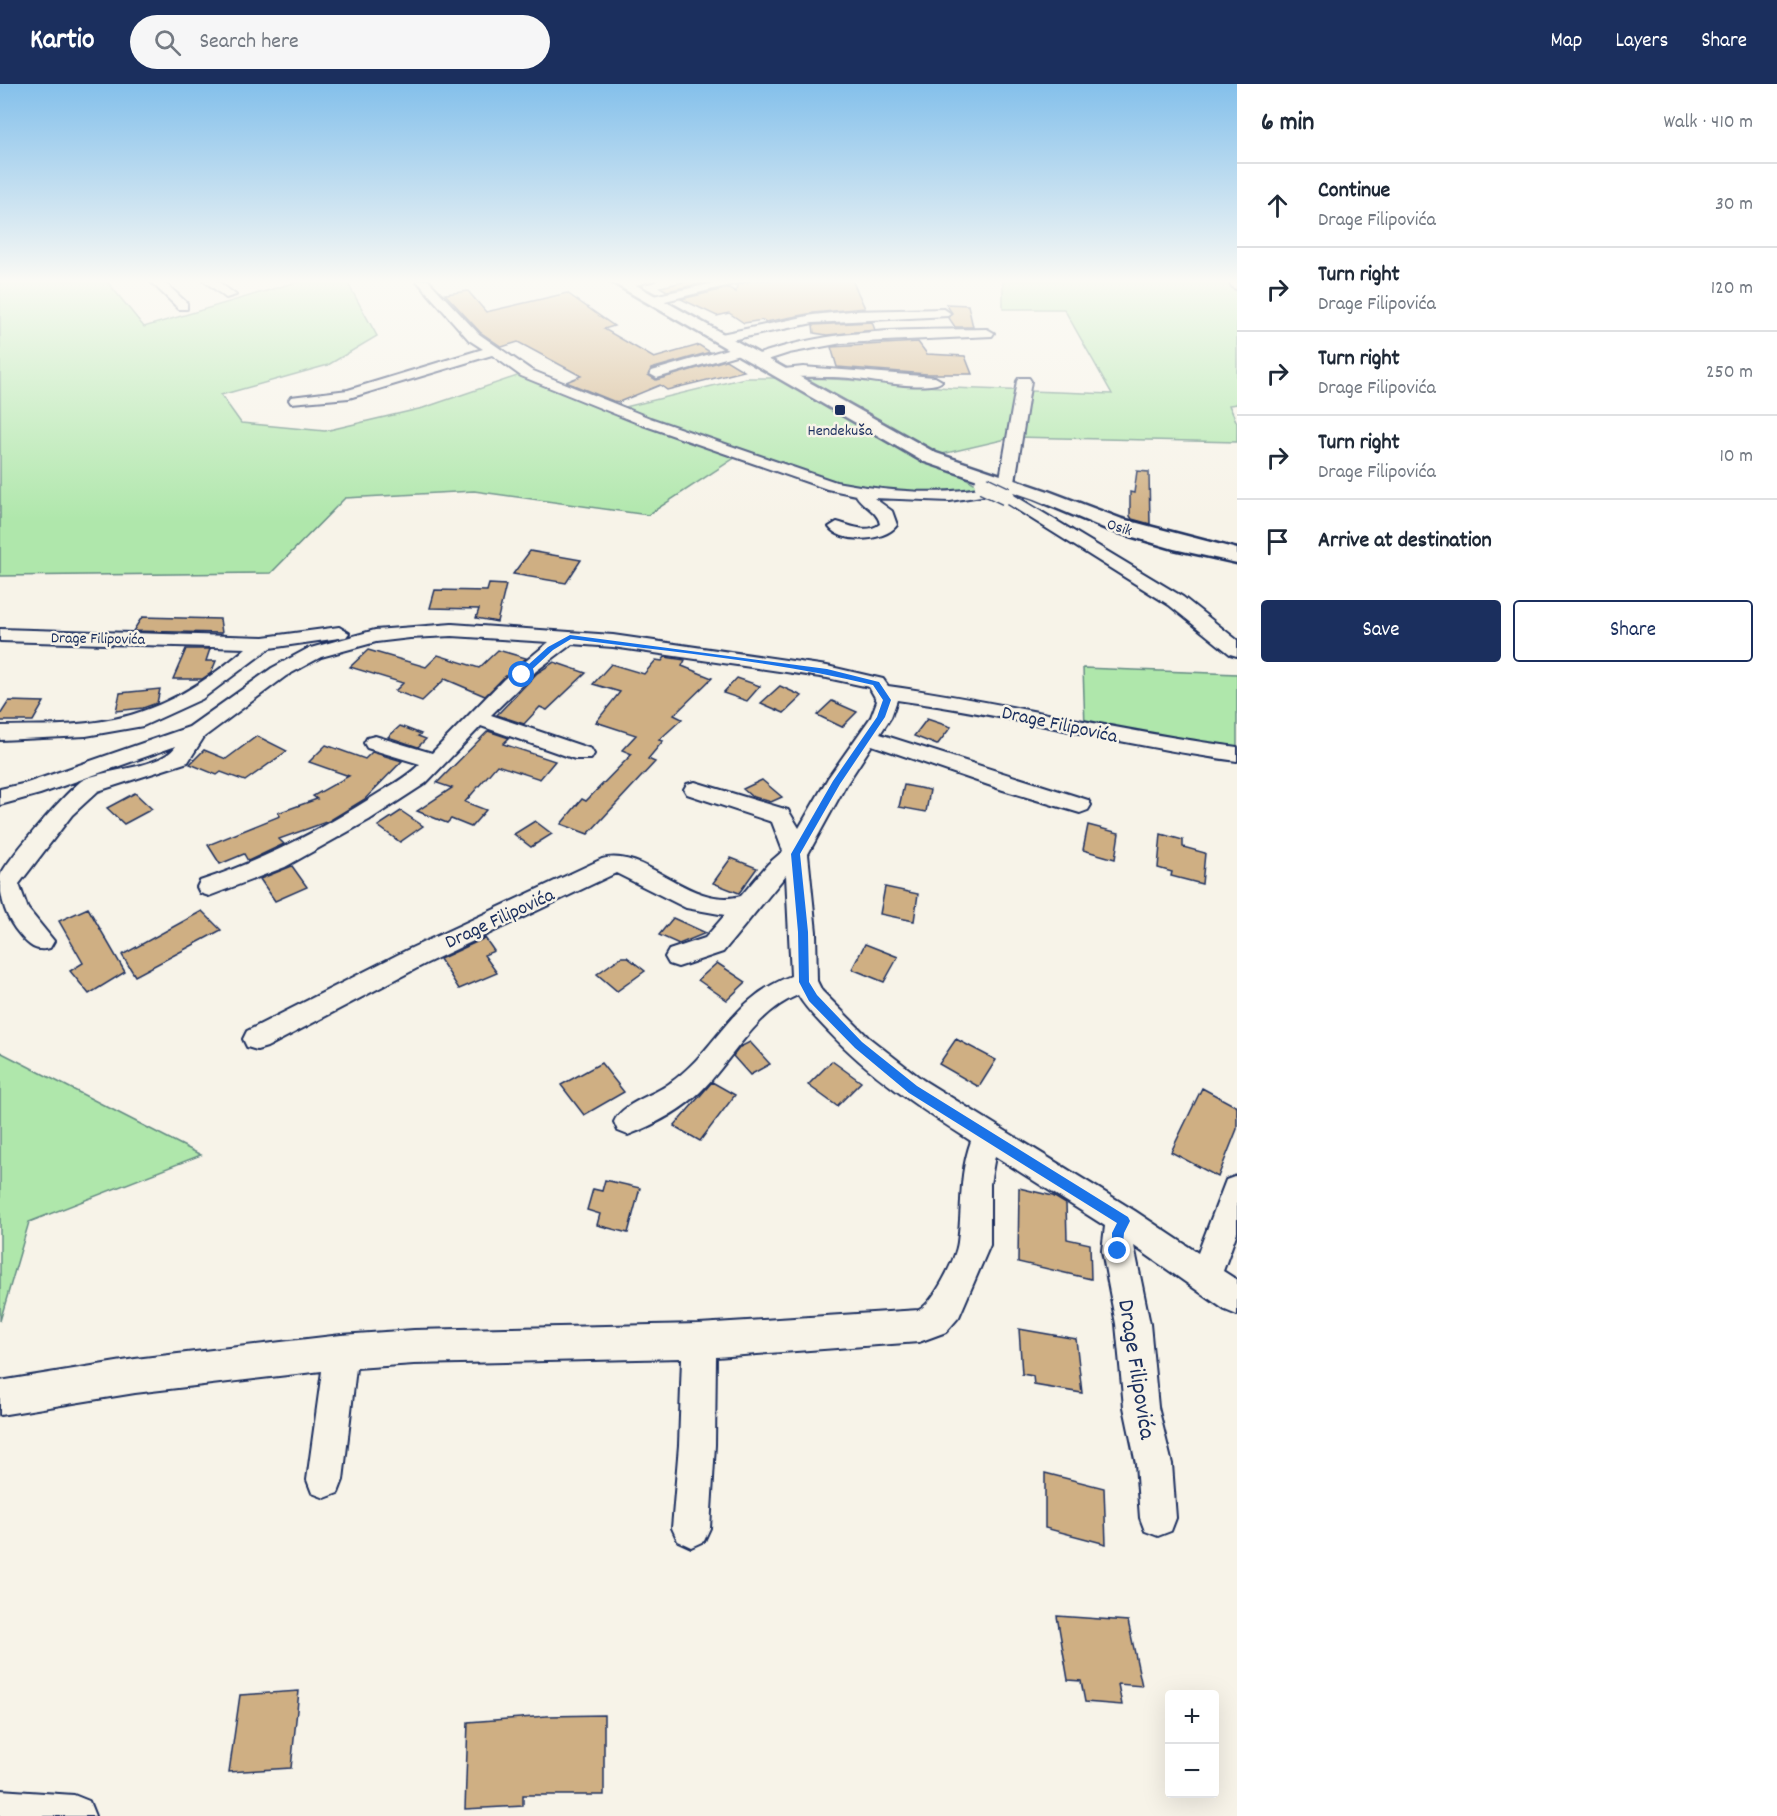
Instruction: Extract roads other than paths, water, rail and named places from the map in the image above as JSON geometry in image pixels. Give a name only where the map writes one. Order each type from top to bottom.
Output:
[{"type":"main road","name":"Osik","points":[[761,361],[928,457],[1114,524],[1182,544],[1237,556]]},
{"type":"street","points":[[296,400],[348,394],[459,361]]},
{"type":"street","points":[[507,361],[526,373],[645,421],[833,486],[863,492],[941,496],[1009,488]]},
{"type":"street","points":[[657,374],[701,361]]},
{"type":"street","points":[[784,373],[803,371],[907,381],[935,381]]},
{"type":"street","points":[[1009,488],[1024,381]]},
{"type":"street","points":[[928,457],[983,485],[1009,488],[1176,601],[1237,650]]},
{"type":"street","points":[[837,527],[871,534],[883,532],[889,525],[887,516],[869,502],[863,492]]},
{"type":"street","name":"Drage Filipovića","points":[[0,797],[33,789],[196,732],[279,672],[314,653],[375,636],[452,630],[570,637],[659,647],[827,672],[876,683],[883,692],[942,698],[1084,730],[1237,754]]},
{"type":"street","name":"Drage Filipovića","points":[[0,635],[264,643],[323,634],[351,633],[375,636]]},
{"type":"street","points":[[209,887],[251,874],[343,827],[420,776],[550,648],[570,637]]},
{"type":"street","points":[[0,733],[113,726],[168,710],[208,689],[264,643]]},
{"type":"street","points":[[678,957],[714,945],[776,870],[796,854],[836,783],[881,717],[887,700],[883,692]]},
{"type":"street","points":[[478,718],[583,754]]},
{"type":"street","name":"Drage Filipovića","points":[[41,941],[11,906],[3,888],[64,810],[90,786],[165,764],[180,757],[196,732]]},
{"type":"street","points":[[869,737],[1011,785],[1080,805]]},
{"type":"street","points":[[375,743],[435,761]]},
{"type":"street","points":[[695,789],[780,816],[786,823],[796,854],[803,932],[804,982],[813,998],[858,1045],[913,1089],[1124,1221],[1237,1299]]},
{"type":"street","name":"Drage Filipovića","points":[[257,1039],[416,957],[602,868],[616,864],[635,870],[650,881],[695,902],[734,907],[749,903]]},
{"type":"street","points":[[628,1122],[677,1096],[693,1081],[742,1020],[790,986],[804,982]]},
{"type":"street","points":[[0,1398],[135,1376],[341,1352],[414,1347],[699,1341],[919,1326],[934,1320],[947,1306],[974,1245],[975,1184],[978,1163],[988,1136]]},
{"type":"street","points":[[1205,1277],[1237,1190]]},
{"type":"street","name":"Drage Filipovića","points":[[1124,1221],[1118,1233],[1118,1251],[1132,1324],[1141,1407],[1154,1464],[1158,1518]]},
{"type":"street","points":[[691,1528],[697,1445],[699,1341]]},
{"type":"street","points":[[324,1480],[341,1352]]},
{"type":"street","points":[[0,1811],[74,1816]]},
{"type":"place","name":"Hendekuša","points":[[840,410]]}]
